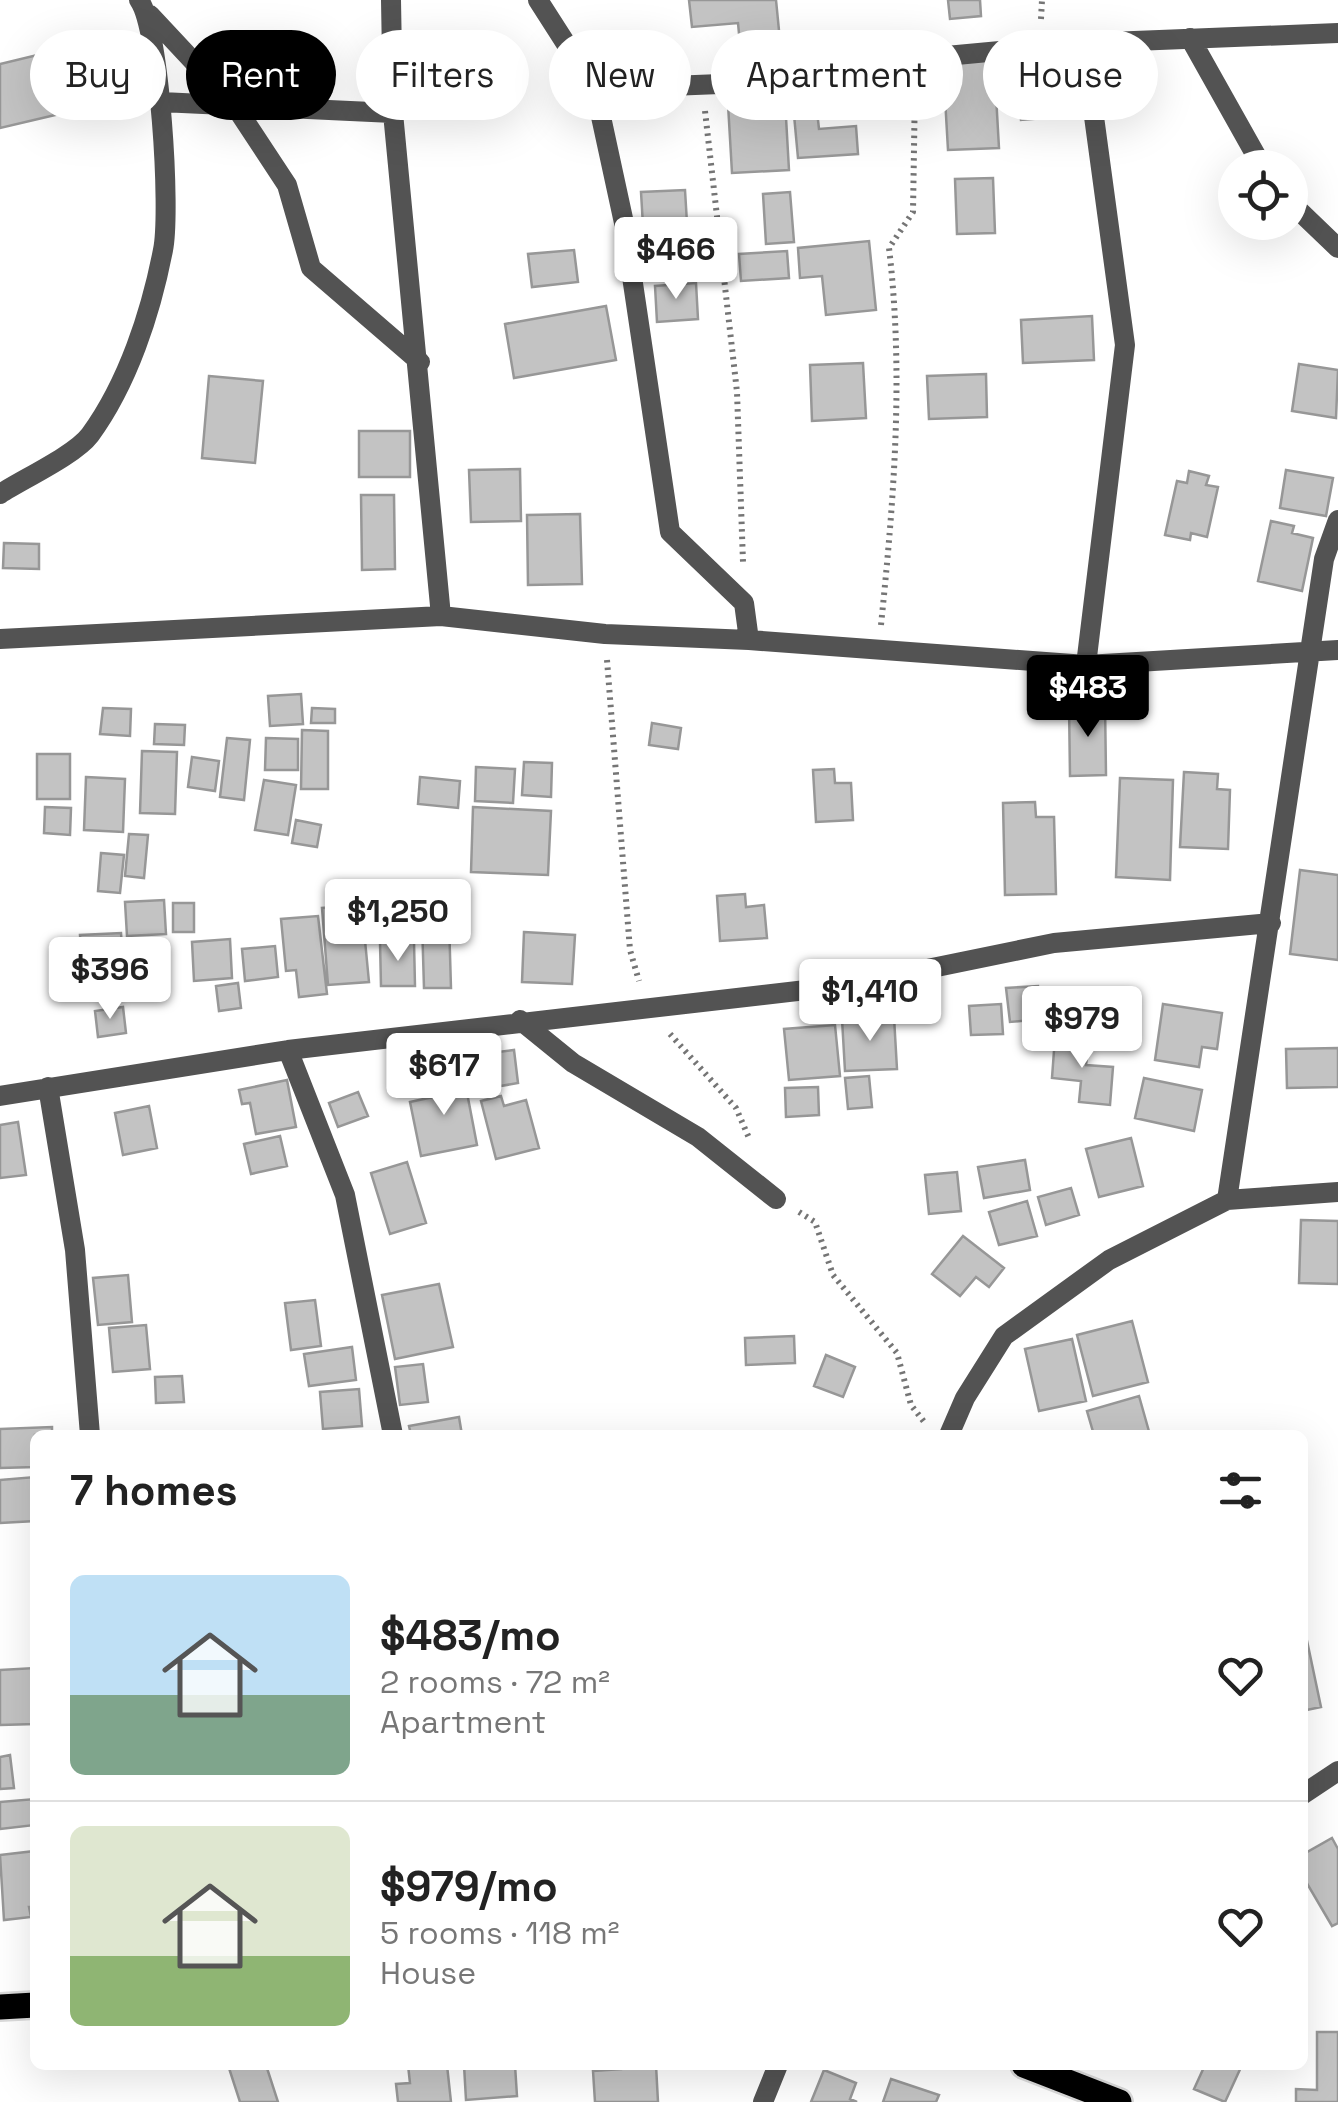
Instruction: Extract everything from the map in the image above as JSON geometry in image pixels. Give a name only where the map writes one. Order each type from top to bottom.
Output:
[{"type":"main road","points":[[0,2007],[30,2005]]},
{"type":"main road","points":[[1037,2070],[1120,2102]]},
{"type":"street","points":[[391,0],[392,30]]},
{"type":"street","points":[[538,0],[557,30]]},
{"type":"street","points":[[144,7],[186,53]]},
{"type":"street","points":[[1158,40],[1338,33]]},
{"type":"street","points":[[1190,38],[1253,150]]},
{"type":"street","points":[[691,83],[711,82]]},
{"type":"street","points":[[0,494],[88,438],[132,358],[164,246],[161,120]]},
{"type":"street","points":[[244,120],[287,185],[311,268],[420,362]]},
{"type":"street","points":[[394,120],[442,616]]},
{"type":"street","points":[[602,120],[624,223],[670,532],[744,603],[749,640]]},
{"type":"street","points":[[1086,665],[1125,345],[1094,120]]},
{"type":"street","points":[[1308,219],[1338,248]]},
{"type":"street","points":[[1226,1200],[1324,559],[1338,520]]},
{"type":"street","points":[[0,639],[442,616],[605,634],[749,640],[1086,665],[1338,650]]},
{"type":"street","points":[[0,1096],[288,1050],[520,1020],[850,985],[1054,942],[1271,924]]},
{"type":"street","points":[[520,1020],[572,1063],[698,1137],[776,1199]]},
{"type":"street","points":[[288,1050],[345,1196],[392,1430]]},
{"type":"street","points":[[48,1087],[75,1250],[90,1430]]},
{"type":"street","points":[[951,1430],[965,1398],[1004,1336],[1108,1260],[1226,1200],[1338,1192]]},
{"type":"street","points":[[1308,1791],[1338,1771]]},
{"type":"street","points":[[763,2102],[776,2070]]},
{"type":"path","points":[[702,82],[737,392],[744,603]]},
{"type":"path","points":[[878,651],[895,490],[899,334],[889,248],[913,212],[914,120]]},
{"type":"path","points":[[605,634],[630,950],[648,1009]]},
{"type":"building","points":[[689,0],[776,0],[779,30],[739,30],[738,23],[692,27]]},
{"type":"building","points":[[948,0],[980,0],[981,16],[950,19]]},
{"type":"building","points":[[30,57],[30,120],[34,120],[0,128],[0,64]]},
{"type":"building","points":[[983,61],[983,120],[997,120],[999,148],[948,150],[946,120],[963,120],[963,62]]},
{"type":"building","points":[[729,120],[786,120],[789,170],[732,173]]},
{"type":"building","points":[[794,120],[818,120],[819,129],[856,126],[858,154],[798,158]]},
{"type":"building","points":[[993,178],[995,233],[957,234],[955,179]]},
{"type":"building","points":[[685,190],[687,223],[643,226],[641,192]]},
{"type":"building","points":[[790,192],[794,242],[766,244],[763,194]]},
{"type":"building","points":[[869,241],[876,310],[826,315],[822,276],[800,278],[798,248]]},
{"type":"building","points":[[574,250],[578,282],[532,287],[528,254]]},
{"type":"building","points":[[787,251],[789,278],[741,281],[739,254]]},
{"type":"building","points":[[696,283],[698,319],[657,322],[655,286]]},
{"type":"building","points":[[606,306],[616,360],[514,378],[505,324]]},
{"type":"building","points":[[1092,316],[1094,360],[1023,363],[1021,320]]},
{"type":"building","points":[[863,363],[866,418],[812,421],[810,365]]},
{"type":"building","points":[[1299,364],[1338,370],[1336,418],[1292,411]]},
{"type":"building","points":[[986,374],[987,417],[929,419],[927,376]]},
{"type":"building","points":[[209,376],[263,381],[255,463],[202,458]]},
{"type":"building","points":[[359,431],[410,431],[410,477],[359,477]]},
{"type":"building","points":[[520,469],[521,521],[471,522],[469,470]]},
{"type":"building","points":[[1286,470],[1333,478],[1326,516],[1280,508]]},
{"type":"building","points":[[1189,471],[1209,476],[1206,485],[1218,487],[1207,537],[1191,533],[1190,540],[1165,535],[1177,481],[1187,483]]},
{"type":"building","points":[[361,495],[394,495],[395,569],[362,570]]},
{"type":"building","points":[[580,514],[582,584],[528,585],[527,515]]},
{"type":"building","points":[[1271,521],[1294,526],[1292,533],[1313,538],[1302,591],[1258,581]]},
{"type":"building","points":[[4,543],[39,544],[39,569],[3,568]]},
{"type":"building","points":[[301,694],[303,724],[270,726],[268,696]]},
{"type":"building","points":[[1105,703],[1106,775],[1070,776],[1069,704]]},
{"type":"building","points":[[103,708],[131,709],[130,736],[100,734]]},
{"type":"building","points":[[312,708],[335,709],[335,723],[311,723]]},
{"type":"building","points":[[652,723],[681,728],[678,749],[649,745]]},
{"type":"building","points":[[155,724],[185,725],[184,745],[154,744]]},
{"type":"building","points":[[302,730],[328,731],[328,789],[301,789]]},
{"type":"building","points":[[227,738],[250,740],[244,800],[220,797]]},
{"type":"building","points":[[266,738],[298,739],[298,770],[265,770]]},
{"type":"building","points":[[142,751],[177,752],[175,814],[140,813]]},
{"type":"building","points":[[37,754],[70,754],[70,799],[37,799]]},
{"type":"building","points":[[192,757],[219,761],[215,791],[188,787]]},
{"type":"building","points":[[524,762],[552,763],[551,797],[522,795]]},
{"type":"building","points":[[476,767],[515,769],[513,803],[475,801]]},
{"type":"building","points":[[834,769],[835,783],[851,783],[853,820],[816,822],[813,770]]},
{"type":"building","points":[[1184,772],[1218,774],[1217,789],[1230,790],[1228,849],[1180,847]]},
{"type":"building","points":[[86,777],[125,779],[123,832],[84,830]]},
{"type":"building","points":[[420,777],[460,781],[458,808],[418,804]]},
{"type":"building","points":[[1120,778],[1173,780],[1170,880],[1116,877]]},
{"type":"building","points":[[264,780],[296,785],[288,835],[255,830]]},
{"type":"building","points":[[1035,802],[1036,817],[1054,817],[1056,894],[1005,895],[1003,803]]},
{"type":"building","points":[[45,807],[71,808],[70,835],[44,833]]},
{"type":"building","points":[[473,807],[551,811],[548,875],[471,872]]},
{"type":"building","points":[[296,820],[321,825],[317,847],[292,843]]},
{"type":"building","points":[[129,834],[148,835],[144,878],[125,876]]},
{"type":"building","points":[[101,853],[124,855],[120,893],[98,891]]},
{"type":"building","points":[[1300,870],[1338,875],[1338,960],[1290,954]]},
{"type":"building","points":[[745,894],[746,907],[764,905],[767,938],[720,941],[717,896]]},
{"type":"building","points":[[416,895],[416,933],[375,934],[374,896]]},
{"type":"building","points":[[164,900],[166,934],[127,936],[125,902]]},
{"type":"building","points":[[173,903],[194,903],[194,932],[173,932]]},
{"type":"building","points":[[351,906],[353,930],[364,930],[369,982],[328,985],[322,908]]},
{"type":"building","points":[[318,916],[327,994],[299,997],[296,970],[286,971],[281,919]]},
{"type":"building","points":[[422,921],[449,921],[451,988],[424,988]]},
{"type":"building","points":[[524,932],[575,935],[572,984],[522,982]]},
{"type":"building","points":[[121,933],[124,976],[83,979],[80,935]]},
{"type":"building","points":[[230,939],[232,978],[194,981],[192,942]]},
{"type":"building","points":[[380,942],[414,942],[415,986],[381,986]]},
{"type":"building","points":[[275,946],[278,977],[245,981],[242,949]]},
{"type":"building","points":[[238,983],[241,1008],[219,1011],[216,986]]},
{"type":"building","points":[[1038,986],[1042,1019],[1010,1022],[1006,988]]},
{"type":"building","points":[[1001,1004],[1003,1034],[971,1035],[969,1006]]},
{"type":"building","points":[[1163,1004],[1222,1013],[1217,1049],[1202,1047],[1199,1067],[1155,1060]]},
{"type":"building","points":[[123,1007],[126,1033],[98,1037],[95,1011]]},
{"type":"building","points":[[894,1017],[897,1069],[845,1071],[842,1019]]},
{"type":"building","points":[[835,1025],[840,1076],[789,1080],[784,1029]]},
{"type":"building","points":[[1055,1037],[1089,1040],[1086,1065],[1113,1067],[1110,1105],[1079,1102],[1081,1081],[1052,1078]]},
{"type":"building","points":[[1338,1048],[1338,1087],[1287,1088],[1286,1049]]},
{"type":"building","points":[[514,1050],[518,1083],[495,1087],[490,1053]]},
{"type":"building","points":[[869,1076],[872,1107],[848,1109],[845,1078]]},
{"type":"building","points":[[464,1077],[477,1145],[421,1156],[410,1102],[433,1097],[430,1083]]},
{"type":"building","points":[[1144,1078],[1202,1090],[1194,1131],[1135,1118]]},
{"type":"building","points":[[287,1080],[296,1127],[256,1134],[250,1103],[242,1104],[239,1090]]},
{"type":"building","points":[[818,1087],[819,1115],[786,1117],[785,1088]]},
{"type":"building","points":[[358,1092],[368,1116],[338,1127],[329,1103]]},
{"type":"building","points":[[501,1096],[504,1106],[526,1100],[539,1148],[496,1159],[481,1101]]},
{"type":"building","points":[[149,1106],[157,1148],[123,1155],[115,1113]]},
{"type":"building","points":[[18,1122],[26,1175],[0,1178],[0,1125]]},
{"type":"building","points":[[280,1136],[287,1166],[251,1174],[244,1144]]},
{"type":"building","points":[[1131,1138],[1143,1186],[1099,1197],[1086,1149]]},
{"type":"building","points":[[1025,1160],[1030,1190],[984,1198],[978,1167]]},
{"type":"building","points":[[407,1162],[426,1223],[390,1234],[371,1173]]},
{"type":"building","points":[[957,1172],[961,1211],[929,1214],[925,1175]]},
{"type":"building","points":[[1071,1188],[1079,1215],[1046,1225],[1038,1197]]},
{"type":"building","points":[[1027,1201],[1037,1236],[999,1245],[989,1212]]},
{"type":"building","points":[[1301,1220],[1338,1221],[1338,1284],[1299,1283]]},
{"type":"building","points":[[963,1236],[1004,1268],[989,1287],[976,1277],[960,1296],[932,1274]]},
{"type":"building","points":[[128,1275],[132,1322],[98,1325],[93,1278]]},
{"type":"building","points":[[439,1284],[453,1347],[395,1359],[382,1295]]},
{"type":"building","points":[[315,1300],[321,1346],[291,1350],[285,1303]]},
{"type":"building","points":[[1132,1321],[1148,1382],[1093,1396],[1077,1335]]},
{"type":"building","points":[[146,1325],[150,1369],[113,1372],[109,1328]]},
{"type":"building","points":[[794,1336],[795,1363],[746,1365],[745,1338]]},
{"type":"building","points":[[1072,1339],[1086,1401],[1039,1411],[1025,1349]]},
{"type":"building","points":[[352,1347],[356,1380],[309,1386],[304,1354]]},
{"type":"building","points":[[826,1355],[855,1367],[843,1397],[814,1386]]},
{"type":"building","points":[[423,1364],[428,1402],[400,1405],[395,1367]]},
{"type":"building","points":[[182,1376],[184,1402],[156,1403],[155,1377]]},
{"type":"building","points":[[359,1389],[362,1426],[323,1429],[320,1392]]},
{"type":"building","points":[[1139,1396],[1149,1430],[1093,1430],[1087,1411]]},
{"type":"building","points":[[459,1417],[461,1430],[410,1430],[409,1426]]},
{"type":"building","points":[[52,1427],[30,1430],[30,1467],[0,1468],[0,1429]]},
{"type":"building","points":[[30,1477],[30,1521],[0,1523],[0,1480]]},
{"type":"building","points":[[1308,1645],[1321,1707],[1308,1710]]},
{"type":"building","points":[[30,1668],[30,1724],[0,1725],[0,1670]]},
{"type":"building","points":[[10,1755],[14,1788],[0,1789],[0,1757]]},
{"type":"building","points":[[30,1799],[30,1826],[0,1829],[0,1802]]},
{"type":"building","points":[[1332,1838],[1338,1849],[1338,1923],[1332,1926],[1308,1885],[1308,1852]]},
{"type":"building","points":[[30,1852],[30,1917],[4,1920],[0,1855]]},
{"type":"building","points":[[1317,2032],[1338,2032],[1338,2102],[1296,2102],[1296,2089],[1317,2090]]},
{"type":"building","points":[[230,2070],[268,2070],[278,2102],[240,2102]]},
{"type":"building","points":[[409,2070],[448,2070],[451,2102],[398,2102],[396,2084],[410,2083]]},
{"type":"building","points":[[464,2070],[515,2070],[517,2096],[466,2100]]},
{"type":"building","points":[[656,2070],[658,2102],[595,2102],[593,2071]]},
{"type":"building","points":[[824,2070],[856,2083],[850,2099],[857,2102],[811,2102]]},
{"type":"building","points":[[1203,2070],[1240,2070],[1225,2102],[1194,2089]]},
{"type":"building","points":[[891,2079],[939,2095],[936,2102],[883,2102]]}]
